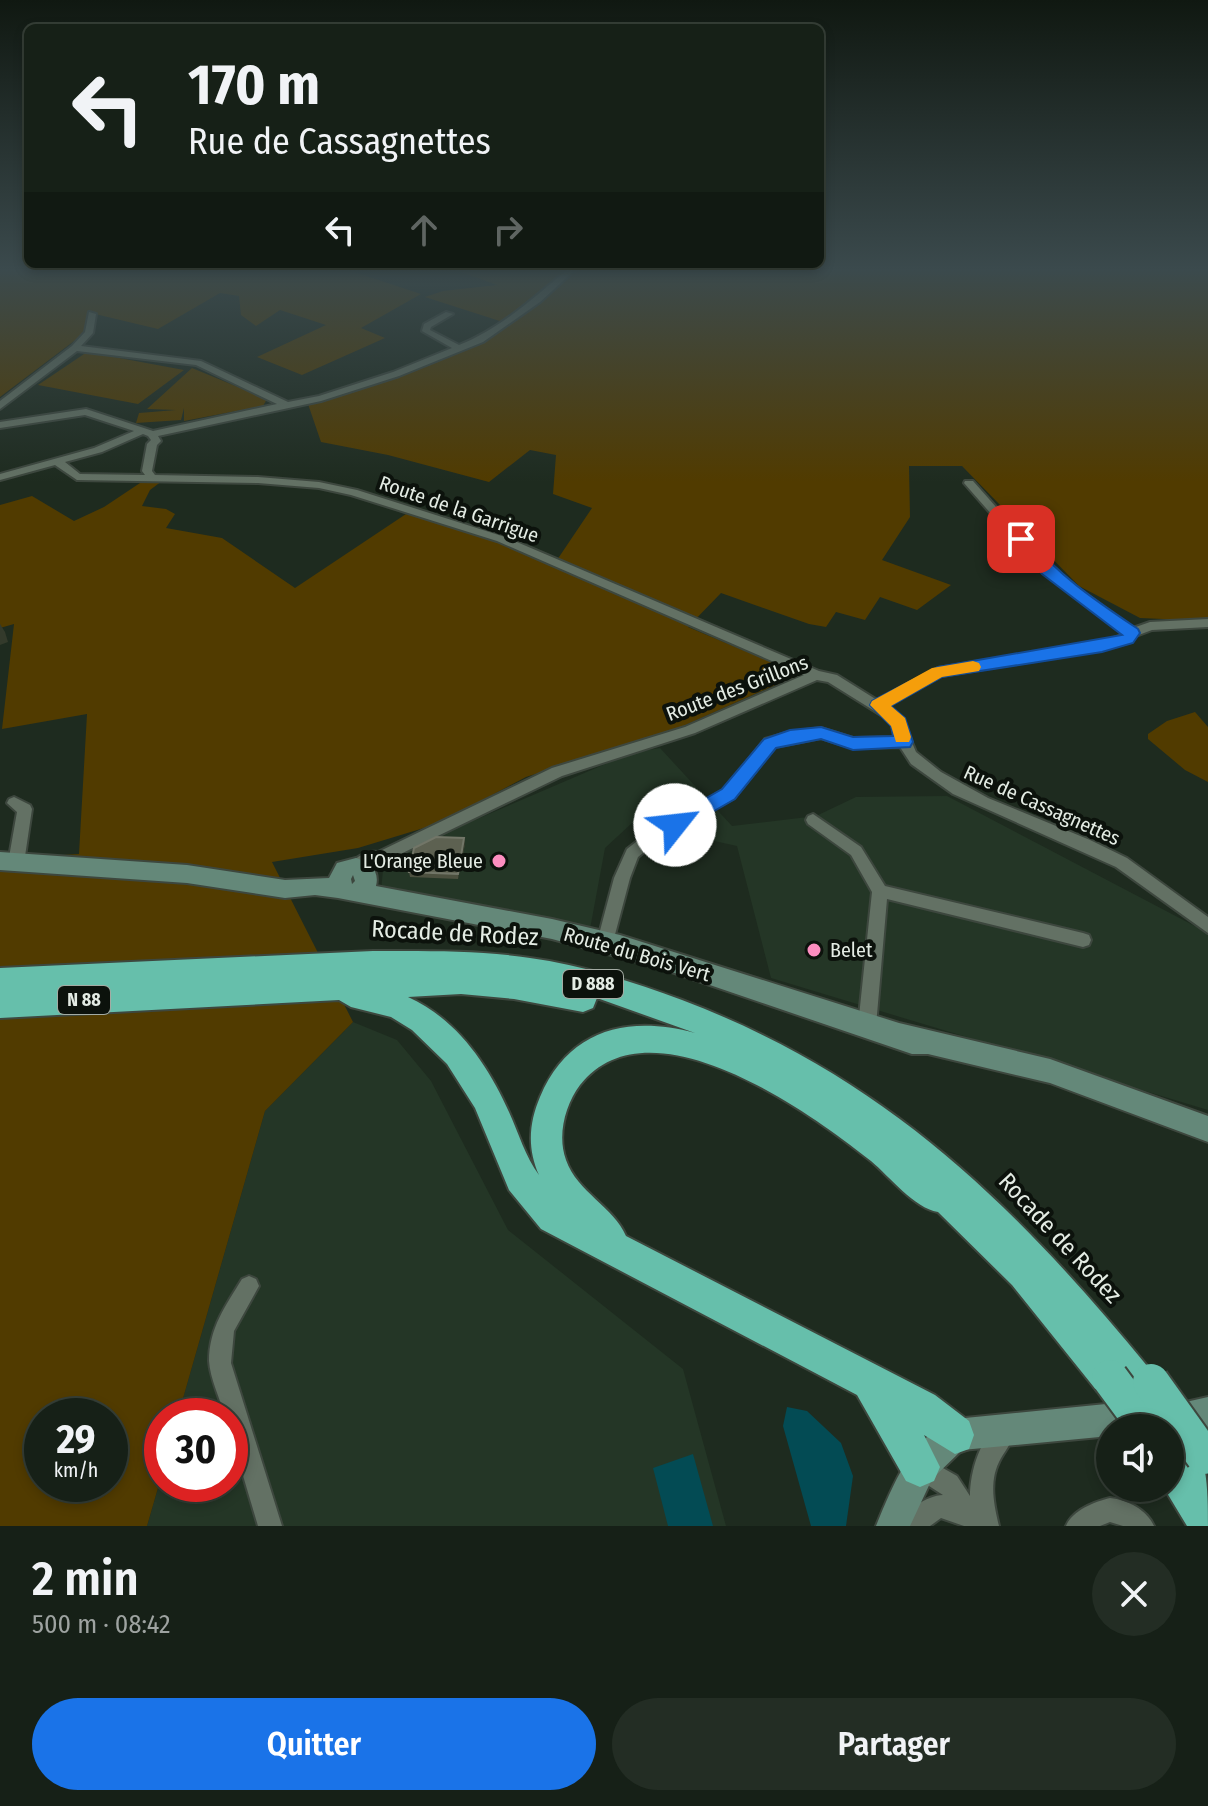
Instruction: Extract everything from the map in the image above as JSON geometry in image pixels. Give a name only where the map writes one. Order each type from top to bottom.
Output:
[{"type":"highway","name":"Rocade de Rodez","points":[[0,981],[262,966],[407,962],[530,971],[606,987],[716,1025],[833,1086],[898,1133],[973,1196],[1080,1310],[1132,1380],[1132,1414]]},
{"type":"highway","name":"Rocade de Rodez","points":[[0,1005],[461,981],[566,995],[649,1016],[755,1060],[861,1124],[964,1211],[1132,1380]]},
{"type":"highway","points":[[168,995],[347,993],[391,1002],[420,1016],[469,1067],[521,1179],[553,1217],[620,1249],[921,1409],[955,1435]]},
{"type":"highway","points":[[620,1249],[561,1186],[550,1161],[546,1137],[549,1110],[564,1083],[580,1065],[608,1045],[638,1037],[704,1050],[786,1085],[830,1111],[876,1145],[1024,1273]]},
{"type":"highway","points":[[1132,1380],[1190,1445],[1208,1523]]},
{"type":"highway","points":[[869,1381],[920,1467]]},
{"type":"street","points":[[0,406],[82,340]]},
{"type":"street","points":[[443,340],[458,348]]},
{"type":"street","points":[[0,477],[270,404],[286,405],[353,389],[475,340]]},
{"type":"street","points":[[75,348],[198,363],[270,404]]},
{"type":"street","points":[[0,425],[86,412],[148,437]]},
{"type":"street","points":[[41,427],[49,416]]},
{"type":"street","points":[[148,437],[147,471],[153,479]]},
{"type":"street","name":"Route de la Garrigue","points":[[58,462],[77,477],[292,482],[353,492],[501,539],[816,675]]},
{"type":"street","points":[[969,483],[1047,571],[1132,633]]},
{"type":"street","points":[[878,705],[938,672],[1102,646],[1127,639],[1132,633],[1150,626],[1208,623]]},
{"type":"street","name":"Route des Grillons","points":[[362,879],[557,772],[690,730],[816,675],[832,678],[878,705]]},
{"type":"street","name":"Rue de Cassagnettes","points":[[878,705],[899,723],[904,742],[913,758],[942,782],[1121,862],[1208,926]]},
{"type":"street","points":[[605,942],[632,853],[655,835],[729,794],[770,743],[821,733],[853,743],[904,742]]},
{"type":"street","points":[[8,862],[25,809],[14,803]]},
{"type":"street","points":[[813,820],[856,851],[880,891],[867,1026],[899,1035],[904,1040],[928,1042],[1050,1071],[1208,1129]]},
{"type":"street","name":"Route du Bois Vert","points":[[8,862],[187,874],[285,889],[362,879],[408,906],[510,920],[605,942],[867,1026]]},
{"type":"street","points":[[880,891],[1083,940]]},
{"type":"street","points":[[249,1286],[224,1328],[220,1363],[270,1526]]},
{"type":"street","points":[[901,1522],[920,1467],[955,1435],[1096,1426]]},
{"type":"street","points":[[979,1522],[986,1458],[1007,1430]]},
{"type":"street","points":[[920,1467],[949,1484],[979,1522]]},
{"type":"street","points":[[901,1522],[938,1506],[979,1522]]},
{"type":"street","points":[[1078,1526],[1103,1509],[1119,1509],[1142,1526]]},
{"type":"shaded area","points":[[0,340],[75,340],[0,397]]},
{"type":"shaded area","points":[[293,340],[380,340],[302,375],[257,357]]},
{"type":"shaded area","points":[[481,340],[1208,340],[1208,621],[1140,618],[1079,586],[962,466],[909,466],[910,517],[882,560],[951,585],[917,610],[880,597],[865,620],[836,612],[826,627],[721,593],[688,627],[800,674],[681,727],[526,777],[437,824],[358,848],[272,862],[353,1022],[265,1111],[183,1398],[144,1398],[144,1502],[154,1502],[147,1526],[0,1526],[0,859],[79,854],[87,714],[2,729],[14,624],[0,628],[0,505],[32,496],[74,521],[104,507],[143,481],[162,481],[150,490],[142,506],[166,509],[175,514],[166,528],[222,538],[295,588],[406,514],[499,537],[557,560],[592,508],[553,494],[556,455],[530,450],[489,482],[388,455],[321,442],[308,404],[437,362]]},
{"type":"shaded area","points":[[87,352],[184,370],[138,404],[38,385]]},
{"type":"shaded area","points":[[192,368],[267,399],[263,406],[184,421],[184,408],[181,420],[136,423],[139,413],[176,410],[147,409]]},
{"type":"shaded area","points":[[1195,712],[1208,727],[1208,782],[1185,770],[1148,739],[1148,734],[1167,721]]},
{"type":"shaded area","points":[[660,748],[732,826],[816,816],[856,797],[947,796],[1208,933],[1208,1110],[771,978],[737,846],[632,823],[605,848],[590,929],[381,891],[384,859],[631,753]]},
{"type":"shaded area","points":[[353,1022],[397,1040],[431,1081],[508,1230],[683,1369],[726,1526],[147,1526],[154,1502],[248,1502],[248,1398],[183,1398],[265,1111]]},
{"type":"water","points":[[787,1407],[807,1411],[841,1443],[853,1476],[846,1526],[811,1526],[783,1426]]},
{"type":"water","points":[[693,1454],[713,1526],[668,1526],[653,1468]]},
{"type":"building","points":[[436,837],[464,838],[458,874],[409,872],[414,848]]},
{"type":"slow traffic","points":[[902,737],[899,723],[878,705],[938,672],[973,667]]},
{"type":"place","name":"L'Orange Bleue","points":[[499,861]]},
{"type":"place","name":"Belet","points":[[814,950]]},
{"type":"route","points":[[675,825],[729,794],[770,743],[821,733],[853,743],[904,742],[899,723],[878,705],[938,672],[1102,646],[1127,639],[1132,633],[1047,571],[1021,539]]}]
